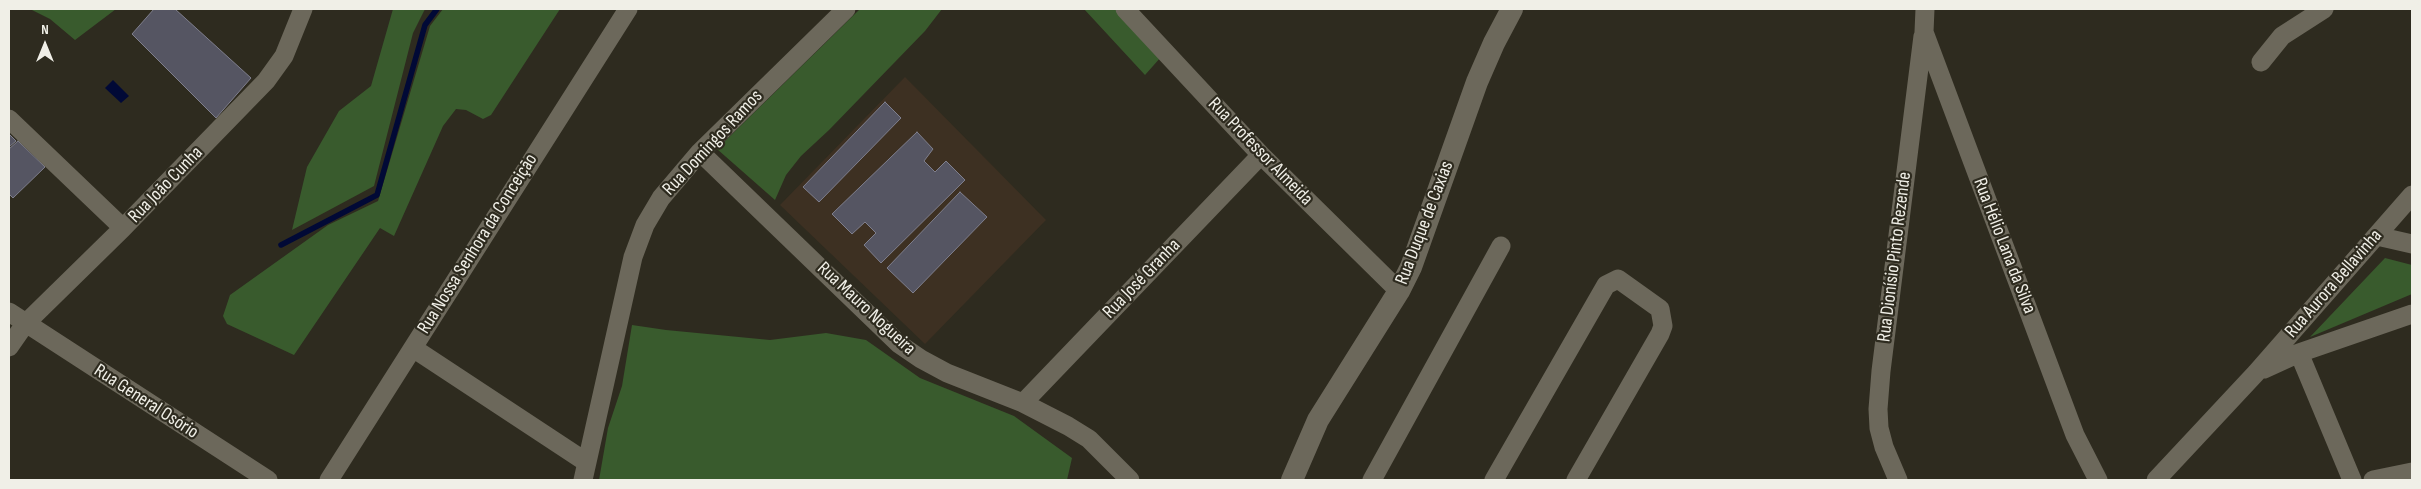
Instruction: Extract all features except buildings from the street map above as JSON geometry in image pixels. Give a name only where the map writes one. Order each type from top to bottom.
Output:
[{"type":"street","name":"Rua João Cunha","points":[[9,347],[25,324],[123,228],[266,82],[284,56],[303,9]]},
{"type":"street","name":"Rua Nossa Senhora da Conceição","points":[[329,480],[628,9]]},
{"type":"street","name":"Rua Domingos Ramos","points":[[585,471],[633,257],[644,225],[661,198],[700,152],[846,9]]},
{"type":"street","name":"Rua Professor Almeida","points":[[1125,9],[1261,155],[1399,291]]},
{"type":"street","name":"Rua Duque de Caxias","points":[[1292,480],[1318,420],[1399,291],[1423,236],[1477,82],[1494,43],[1512,9]]},
{"type":"street","name":"Rua Hélio Lana da Silva","points":[[1926,9],[1924,32],[2075,435],[2098,480]]},
{"type":"street","points":[[2260,62],[2282,36],[2324,9]]},
{"type":"street","name":"Rua Dionísio Pinto Rezende","points":[[1898,480],[1884,447],[1879,428],[1878,409],[1882,361],[1924,32]]},
{"type":"street","points":[[9,119],[123,228]]},
{"type":"street","name":"Rua Mauro Nogueira","points":[[700,152],[899,344],[947,373],[1023,403],[1068,426],[1089,439],[1130,480]]},
{"type":"street","name":"Rua José Granha","points":[[1023,403],[1261,155]]},
{"type":"street","name":"Rua Aurora Bellavinha","points":[[2156,480],[2256,373],[2412,196]]},
{"type":"street","points":[[2377,236],[2412,244]]},
{"type":"street","points":[[1372,480],[1500,246]]},
{"type":"street","points":[[1494,480],[1606,285],[1618,279],[1660,309],[1663,326],[1576,480]]},
{"type":"street","name":"Rua General Osório","points":[[9,312],[268,480]]},
{"type":"street","points":[[2256,373],[2299,353],[2412,314]]},
{"type":"street","points":[[413,348],[585,471]]},
{"type":"street","points":[[2299,353],[2352,480]]},
{"type":"street","points":[[2373,480],[2412,472]]},
{"type":"shaded area","points":[[905,77],[1046,220],[925,344],[780,205]]},
{"type":"shaded area","points":[[113,80],[129,96],[121,103],[105,88]]},
{"type":"green space","points":[[30,9],[116,9],[75,40],[50,19]]},
{"type":"green space","points":[[393,9],[425,9],[413,33],[374,186],[292,230],[307,167],[339,111],[371,86]]},
{"type":"green space","points":[[443,9],[560,9],[491,115],[483,119],[466,110],[456,109],[443,126],[394,236],[380,228],[294,355],[227,324],[223,316],[230,295],[328,225],[378,201],[430,26]]},
{"type":"green space","points":[[860,9],[942,9],[925,31],[829,130],[801,156],[786,175],[775,200],[717,149]]},
{"type":"green space","points":[[1084,9],[1116,9],[1161,57],[1145,75]]},
{"type":"green space","points":[[2385,258],[2412,265],[2412,294],[2310,337]]},
{"type":"green space","points":[[632,325],[770,340],[826,333],[866,340],[920,378],[1014,416],[1072,458],[1067,480],[599,480],[608,428],[622,386]]},
{"type":"waterway","points":[[281,245],[377,195],[425,25],[437,9]]}]
